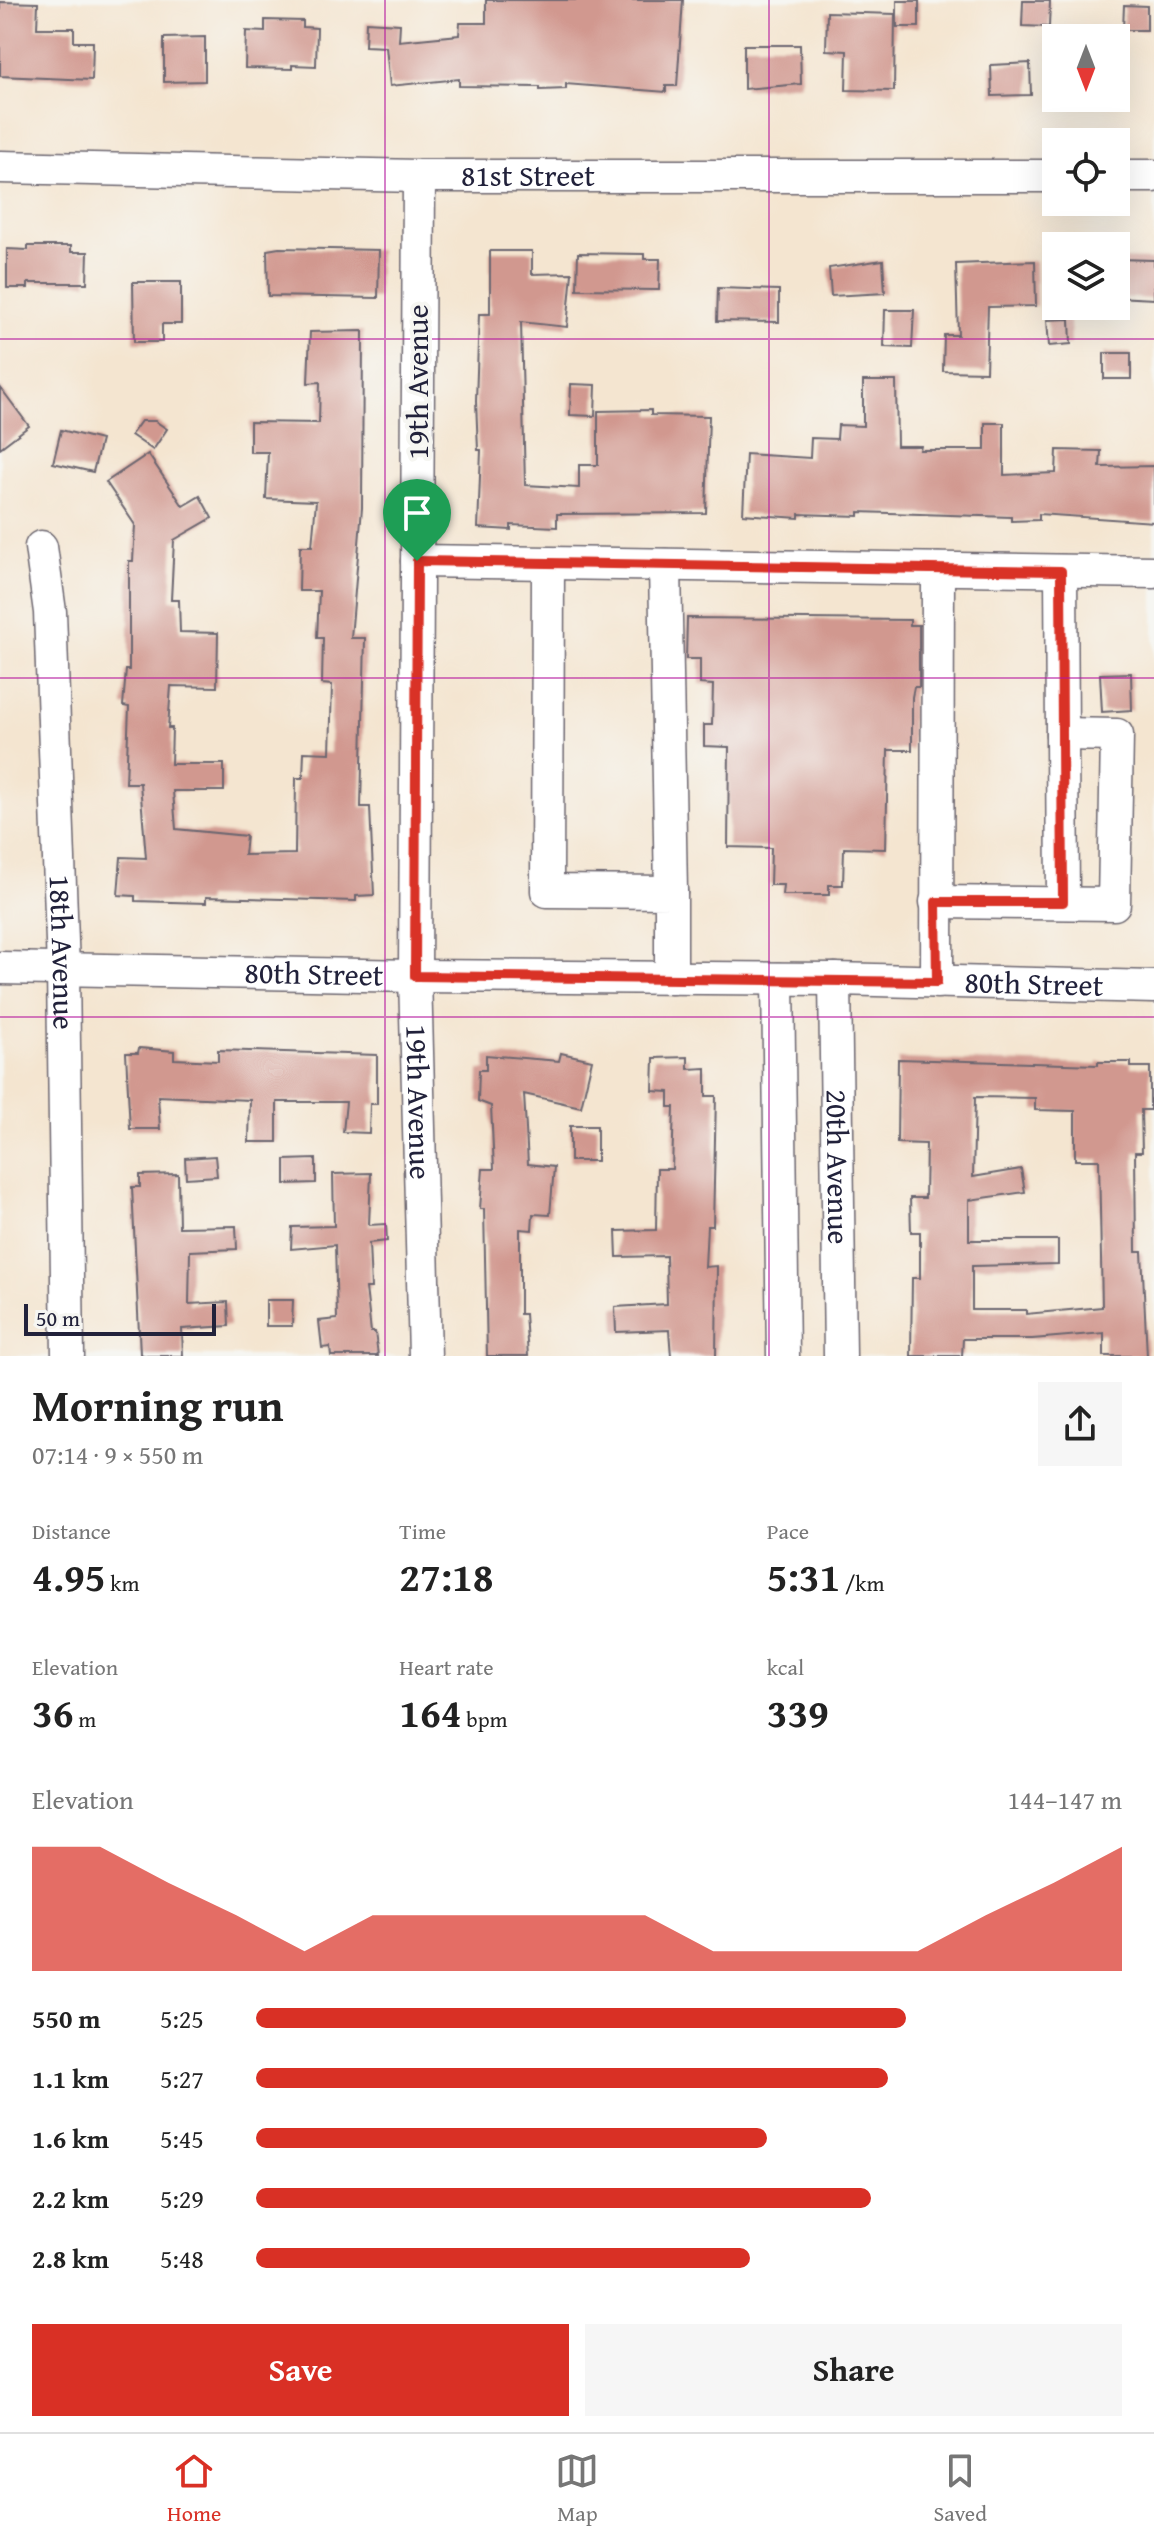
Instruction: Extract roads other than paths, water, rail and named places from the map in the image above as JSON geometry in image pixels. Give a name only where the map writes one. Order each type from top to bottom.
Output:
[{"type":"street","name":"81st Street","points":[[0,167],[419,176],[1042,176]]},
{"type":"street","name":"19th Avenue","points":[[419,176],[415,976],[425,1356]]},
{"type":"street","points":[[1130,176],[1154,176]]},
{"type":"street","name":"18th Avenue","points":[[41,547],[50,612],[63,969],[68,1356]]},
{"type":"street","points":[[417,561],[1154,572]]},
{"type":"street","points":[[548,564],[547,891],[671,892]]},
{"type":"street","points":[[665,565],[671,978]]},
{"type":"street","points":[[937,982],[938,569]]},
{"type":"street","points":[[1061,571],[1063,902]]},
{"type":"street","points":[[936,902],[1114,904],[1117,735],[1062,734]]},
{"type":"street","name":"80th Street","points":[[0,968],[415,976],[835,979],[1154,987]]},
{"type":"street","name":"20th Avenue","points":[[778,979],[783,1356]]},
{"type":"street","name":"20th Avenue","points":[[835,979],[840,1356]]}]
